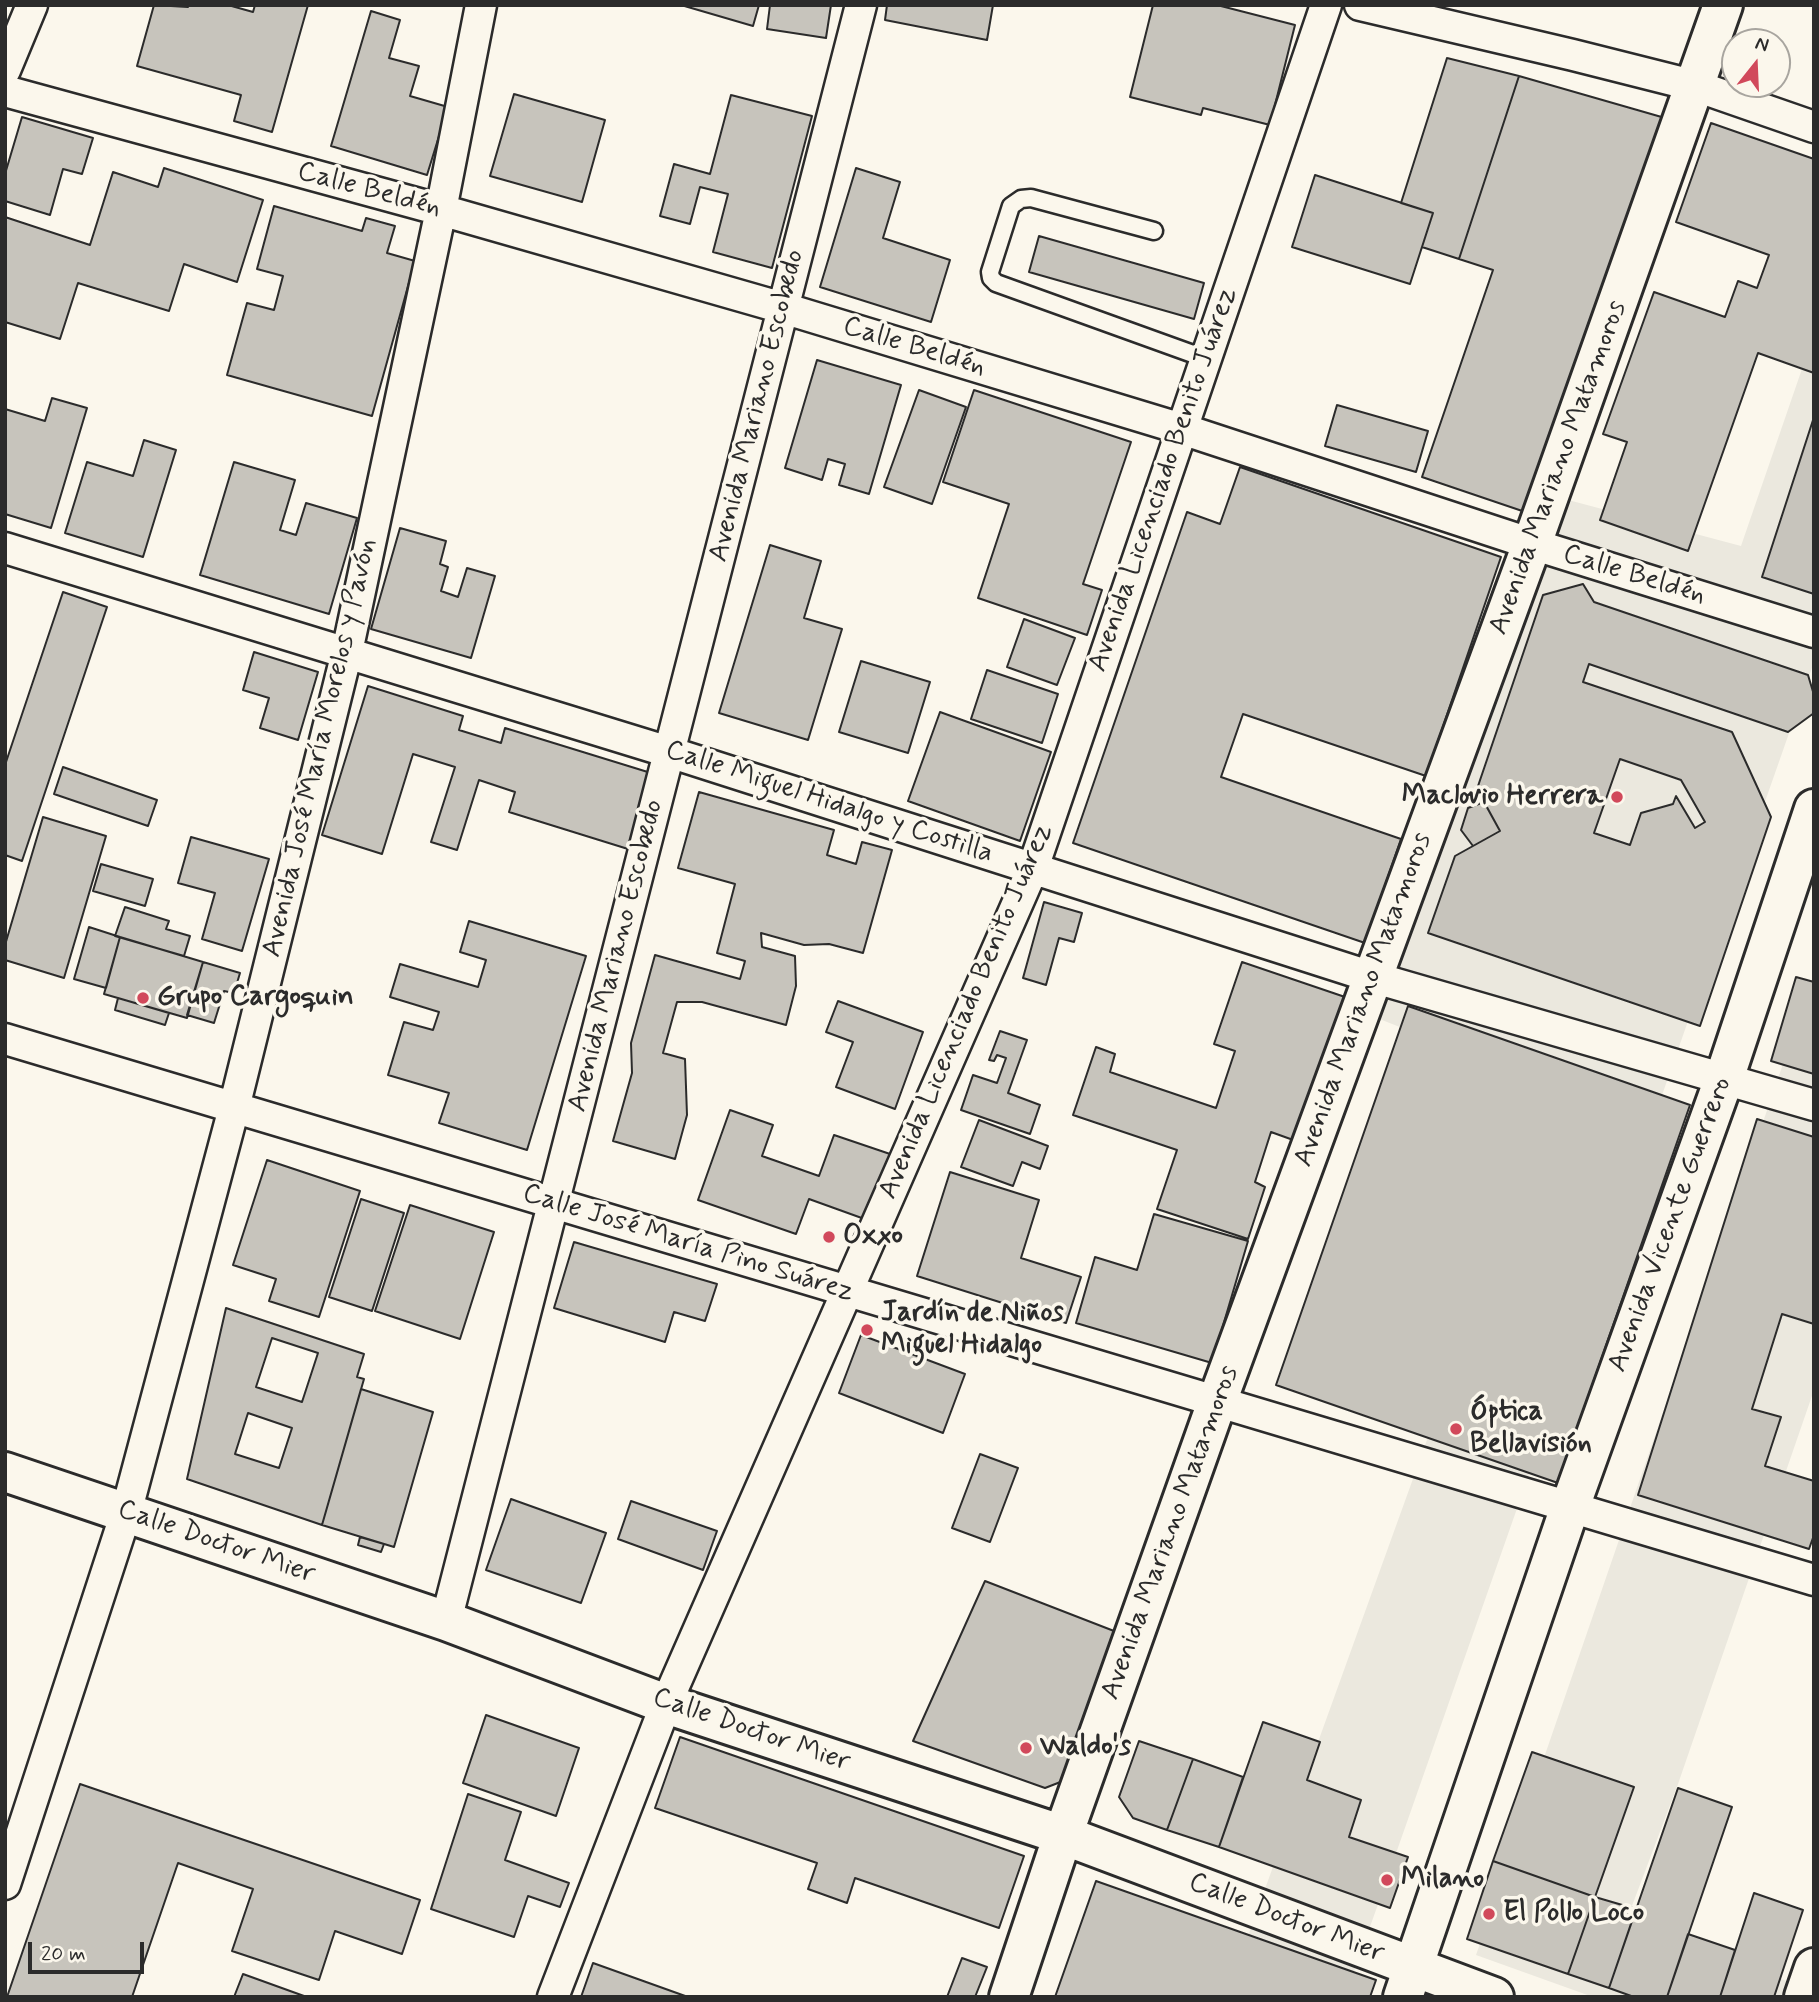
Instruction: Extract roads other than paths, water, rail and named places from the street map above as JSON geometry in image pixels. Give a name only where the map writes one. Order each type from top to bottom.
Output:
[{"type":"main road","name":"Avenida Mariano Matamoros","points":[[1009,1997],[1063,1835],[1217,1402],[1532,544],[1723,5]]},
{"type":"main road","name":"Avenida Vicente Guerrero","points":[[1408,1982],[1570,1507],[1724,1079],[1814,809]]},
{"type":"main road","name":"Calle Doctor Mier","points":[[5,1472],[446,1621],[666,1704],[1063,1835],[1408,1982],[1494,1997]]},
{"type":"main road","points":[[1804,1997],[1814,1968]]},
{"type":"street","points":[[5,70],[32,5]]},
{"type":"street","name":"Avenida José María Morelos y Pavón","points":[[5,1884],[126,1513],[234,1108],[347,652],[441,210],[481,5]]},
{"type":"street","name":"Avenida Mariano Escobedo","points":[[446,1621],[861,5]]},
{"type":"street","name":"Avenida Licenciado Benito Juárez","points":[[553,1997],[666,1704],[1032,868],[1326,5]]},
{"type":"street","points":[[1360,5],[1696,86],[1814,127]]},
{"type":"street","name":"Calle Beldén","points":[[5,91],[441,210],[783,308],[1182,429],[1532,544],[1814,632]]},
{"type":"street","name":"Calle Miguel Hidalgo y Costilla","points":[[5,548],[670,752],[1372,977],[1814,1105]]},
{"type":"street","name":"Calle José María Pino Suárez","points":[[5,1039],[1814,1580]]},
{"type":"lane","points":[[1154,231],[1031,198],[1021,199],[1011,206],[990,272],[991,278],[996,283],[1204,358]]},
{"type":"place","name":"Maclovio Herrera","points":[[1617,797]]},
{"type":"place","name":"Grupo Cargoquin","points":[[143,998]]},
{"type":"place","name":"Oxxo","points":[[829,1237]]},
{"type":"place","name":"Jardín de Niños Miguel Hidalgo","points":[[867,1330]]},
{"type":"place","name":"Óptica Bellavisión","points":[[1456,1429]]},
{"type":"place","name":"Waldo's","points":[[1026,1748]]},
{"type":"place","name":"Milano","points":[[1387,1880]]},
{"type":"place","name":"El Pollo Loco","points":[[1489,1914]]}]
